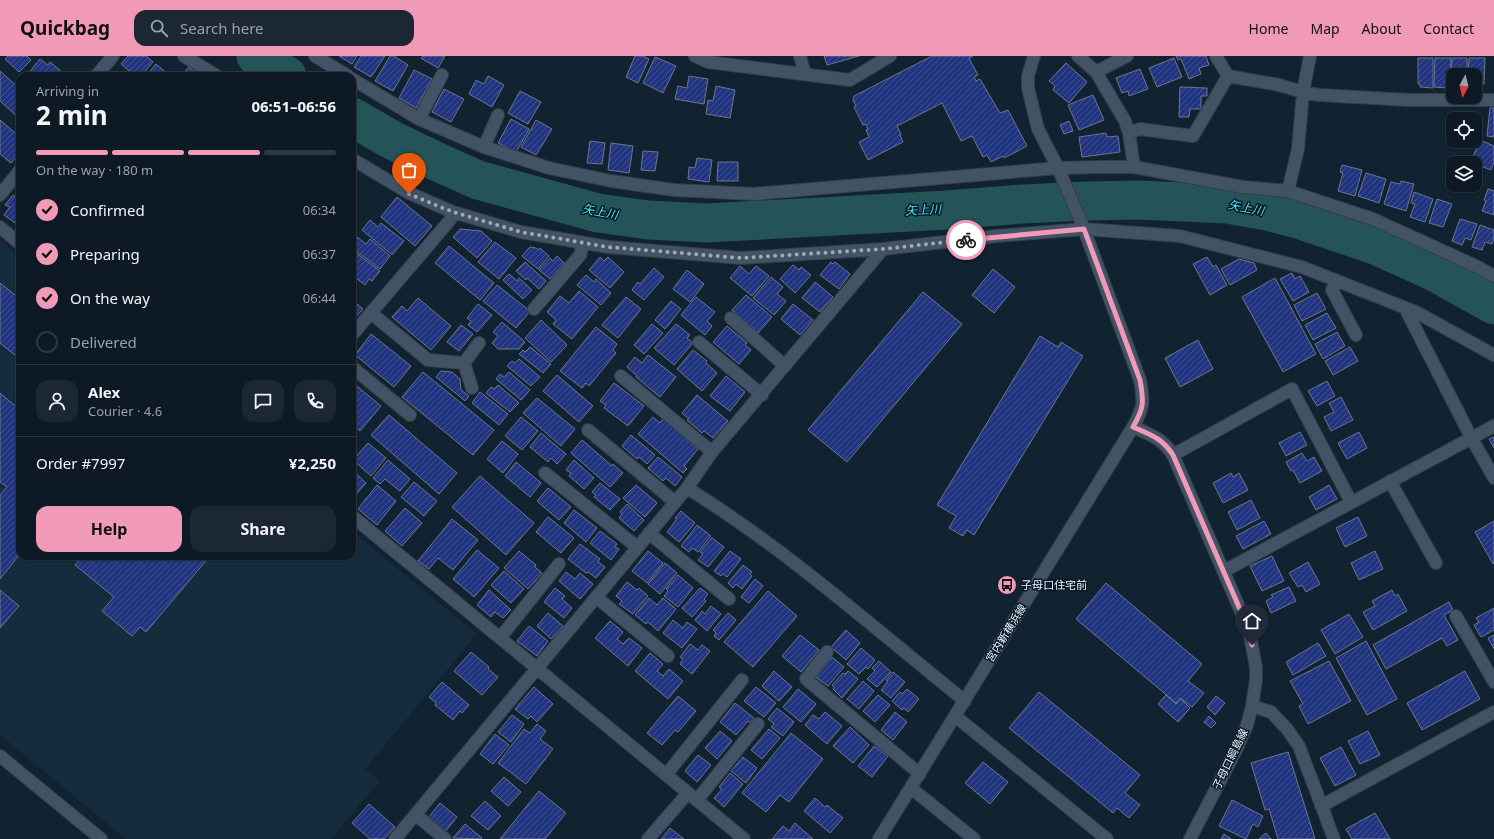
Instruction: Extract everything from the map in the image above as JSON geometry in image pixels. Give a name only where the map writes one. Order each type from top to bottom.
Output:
[{"type":"street","points":[[99,72],[113,56]]},
{"type":"street","points":[[184,56],[210,72]]},
{"type":"street","points":[[316,56],[342,72]]},
{"type":"street","points":[[695,56],[708,62],[850,80],[890,56]]},
{"type":"street","points":[[800,56],[805,74]]},
{"type":"street","points":[[1034,56],[1028,76],[1028,88],[1038,129],[1059,171],[1083,227],[1140,380],[1143,404],[1140,415],[1133,427]]},
{"type":"street","points":[[1078,56],[1096,72],[1125,120],[1129,133],[1134,167]]},
{"type":"street","points":[[1096,72],[1127,56]]},
{"type":"street","points":[[1216,56],[1228,76],[1279,85],[1319,96],[1409,100],[1494,100]]},
{"type":"street","points":[[1288,191],[1298,149],[1303,92],[1310,56]]},
{"type":"street","points":[[419,119],[442,75]]},
{"type":"street","points":[[1129,133],[1140,129],[1193,136],[1228,76]]},
{"type":"street","points":[[356,80],[419,119],[484,147],[549,168],[611,181],[674,190],[754,194],[1101,167],[1134,167],[1243,187],[1288,191],[1373,219],[1478,267],[1494,276]]},
{"type":"street","points":[[484,147],[498,115]]},
{"type":"street","points":[[356,161],[409,194],[453,212],[521,232],[608,247],[741,258],[883,249],[1083,227],[1180,236],[1302,267],[1416,312],[1494,354]]},
{"type":"street","points":[[0,195],[16,175]]},
{"type":"street","points":[[356,330],[450,220],[453,212]]},
{"type":"street","points":[[0,227],[16,241]]},
{"type":"street","points":[[534,309],[581,254],[582,243]]},
{"type":"street","points":[[395,839],[687,488],[712,452],[762,395],[883,249]]},
{"type":"street","points":[[1336,280],[1332,290],[1356,335]]},
{"type":"street","points":[[1405,308],[1472,439],[1494,478]]},
{"type":"street","points":[[371,313],[428,360],[464,363]]},
{"type":"street","points":[[731,318],[786,366]]},
{"type":"street","points":[[699,342],[762,395]]},
{"type":"street","points":[[464,363],[479,343]]},
{"type":"street","points":[[464,363],[472,388]]},
{"type":"street","points":[[356,370],[410,415]]},
{"type":"street","points":[[622,376],[712,452]]},
{"type":"street","points":[[1173,455],[1292,389],[1351,502]]},
{"type":"street","points":[[1224,571],[1494,426]]},
{"type":"street","name":"子母口綱島線","points":[[1133,427],[1156,437],[1166,445],[1173,455],[1224,571],[1250,636],[1256,667],[1256,680],[1252,706],[1247,725],[1236,750],[1190,839]]},
{"type":"street","name":"宮内新横浜線","points":[[879,839],[1133,427]]},
{"type":"street","points":[[588,430],[675,502]]},
{"type":"street","points":[[545,473],[637,547]]},
{"type":"street","points":[[1390,481],[1436,563]]},
{"type":"street","points":[[687,488],[771,544],[965,701]]},
{"type":"street","points":[[356,519],[744,839]]},
{"type":"street","points":[[649,533],[729,599]]},
{"type":"street","points":[[500,638],[559,564]]},
{"type":"street","points":[[596,597],[668,656]]},
{"type":"street","points":[[1456,616],[1494,682]]},
{"type":"street","points":[[828,652],[806,679],[920,774]]},
{"type":"street","points":[[666,775],[742,680]]},
{"type":"street","points":[[1252,706],[1271,712],[1300,746],[1334,839]]},
{"type":"street","points":[[1321,806],[1494,712]]},
{"type":"street","points":[[955,716],[1107,839]]},
{"type":"street","points":[[648,839],[692,797],[758,724]]},
{"type":"street","points":[[2,760],[101,839]]},
{"type":"street","points":[[911,788],[974,839]]},
{"type":"street","points":[[416,815],[445,839]]},
{"type":"shaded area","points":[[0,240],[16,254],[16,560],[356,560],[356,534],[477,634],[365,769],[380,781],[331,839],[126,839],[0,735]]},
{"type":"building","points":[[8,56],[27,56],[31,60],[19,72],[5,59]]},
{"type":"building","points":[[128,56],[146,56],[153,62],[144,72],[130,72],[121,64]]},
{"type":"building","points":[[339,56],[357,56],[352,64]]},
{"type":"building","points":[[361,56],[385,56],[371,77],[354,67]]},
{"type":"building","points":[[390,56],[394,56],[408,65],[393,91],[375,81]]},
{"type":"building","points":[[423,56],[445,56],[438,68],[421,58]]},
{"type":"building","points":[[635,56],[643,56],[649,59],[638,83],[626,77]]},
{"type":"building","points":[[824,56],[859,56],[827,65]]},
{"type":"building","points":[[932,56],[973,56],[969,58],[978,75],[974,77],[976,81],[980,79],[1000,113],[1008,110],[1027,146],[1004,158],[1003,156],[991,162],[987,155],[983,157],[972,136],[961,141],[942,103],[897,126],[903,142],[868,160],[859,142],[869,137],[866,130],[868,129],[866,124],[863,125],[854,107],[856,106],[853,100],[854,96]]},
{"type":"building","points":[[1176,56],[1206,56],[1209,65],[1199,68],[1201,74],[1189,79],[1181,59],[1178,60]]},
{"type":"building","points":[[655,57],[676,66],[663,93],[643,83]]},
{"type":"building","points":[[1174,58],[1182,77],[1157,87],[1149,68]]},
{"type":"building","points":[[1418,58],[1433,58],[1433,88],[1420,87],[1420,84],[1418,84]]},
{"type":"building","points":[[1435,58],[1451,58],[1451,68],[1446,68],[1446,88],[1434,87]]},
{"type":"building","points":[[1452,58],[1467,58],[1467,68],[1452,68]]},
{"type":"building","points":[[1469,58],[1485,58],[1484,84],[1482,84],[1482,68],[1468,68]]},
{"type":"building","points":[[40,59],[48,65],[50,62],[62,72],[30,72]]},
{"type":"building","points":[[1066,63],[1087,82],[1069,103],[1053,90],[1055,86],[1049,81]]},
{"type":"building","points":[[156,64],[165,72],[149,72]]},
{"type":"building","points":[[189,67],[195,72],[185,72]]},
{"type":"building","points":[[1140,69],[1148,89],[1129,96],[1128,91],[1122,93],[1116,78]]},
{"type":"building","points":[[414,70],[432,79],[416,108],[399,98]]},
{"type":"building","points":[[0,71],[16,85],[16,115],[0,101]]},
{"type":"building","points":[[488,76],[504,85],[492,107],[469,94],[476,80],[484,84]]},
{"type":"building","points":[[689,76],[708,79],[704,104],[675,99],[678,86],[687,88]]},
{"type":"building","points":[[716,86],[735,90],[730,118],[706,114],[708,100],[713,101]]},
{"type":"building","points":[[1180,87],[1207,88],[1207,96],[1201,96],[1201,109],[1190,109],[1189,117],[1179,117]]},
{"type":"building","points":[[444,89],[464,99],[451,122],[432,112]]},
{"type":"building","points":[[520,91],[541,102],[528,124],[508,113]]},
{"type":"building","points":[[1093,95],[1104,120],[1079,130],[1068,105]]},
{"type":"building","points":[[1490,108],[1494,108],[1494,137],[1487,136]]},
{"type":"building","points":[[511,119],[529,129],[516,152],[498,143]]},
{"type":"building","points":[[0,120],[16,134],[16,157],[11,163],[0,154]]},
{"type":"building","points":[[536,120],[552,129],[536,155],[521,147]]},
{"type":"building","points":[[1069,121],[1073,131],[1064,134],[1060,125]]},
{"type":"building","points":[[1106,133],[1107,137],[1118,136],[1120,152],[1082,157],[1079,137]]},
{"type":"building","points":[[590,141],[605,143],[602,164],[587,163]]},
{"type":"building","points":[[1482,141],[1494,146],[1494,162],[1491,170],[1482,166],[1482,156],[1473,156],[1477,148],[1482,148]]},
{"type":"building","points":[[611,143],[633,146],[629,173],[608,170]]},
{"type":"building","points":[[643,151],[658,152],[655,171],[641,170]]},
{"type":"building","points":[[697,158],[712,160],[709,182],[688,179],[689,167],[695,168]]},
{"type":"building","points":[[718,162],[738,162],[738,181],[717,181]]},
{"type":"building","points":[[1342,165],[1362,170],[1355,196],[1338,191],[1343,173],[1340,172]]},
{"type":"building","points":[[1366,173],[1386,179],[1379,203],[1358,196]]},
{"type":"building","points":[[1401,181],[1414,184],[1406,211],[1384,204],[1391,182],[1400,184]]},
{"type":"building","points":[[1488,189],[1494,191],[1494,215],[1482,211],[1486,201],[1484,200]]},
{"type":"building","points":[[1414,192],[1433,199],[1425,222],[1410,217],[1415,204],[1411,203]]},
{"type":"building","points":[[13,195],[16,197],[16,224],[4,215],[10,207],[5,205]]},
{"type":"building","points":[[397,197],[432,226],[415,246],[381,217]]},
{"type":"building","points":[[1437,199],[1452,204],[1443,227],[1429,223]]},
{"type":"building","points":[[1460,219],[1477,224],[1471,240],[1465,238],[1462,245],[1452,241]]},
{"type":"building","points":[[370,220],[378,227],[381,223],[404,241],[392,255],[362,230]]},
{"type":"building","points":[[1480,225],[1494,230],[1492,244],[1485,242],[1482,250],[1472,247]]},
{"type":"building","points":[[460,229],[481,231],[492,241],[477,258],[453,237]]},
{"type":"building","points":[[357,237],[366,244],[370,239],[390,256],[380,269],[356,251]]},
{"type":"building","points":[[495,242],[516,258],[499,279],[478,262]]},
{"type":"building","points":[[449,246],[494,283],[480,300],[435,263]]},
{"type":"building","points":[[530,247],[539,250],[540,248],[549,256],[538,269],[522,256]]},
{"type":"building","points":[[356,253],[380,271],[372,281],[369,279],[365,285],[356,278]]},
{"type":"building","points":[[557,256],[564,263],[550,279],[539,270],[550,258],[553,261]]},
{"type":"building","points":[[600,257],[604,261],[608,257],[624,272],[610,288],[589,270]]},
{"type":"building","points":[[1207,257],[1213,267],[1216,265],[1227,285],[1210,295],[1193,264]]},
{"type":"building","points":[[1239,259],[1254,263],[1257,270],[1230,285],[1221,269]]},
{"type":"building","points":[[525,262],[546,281],[539,289],[527,278],[526,280],[516,271]]},
{"type":"building","points":[[831,262],[833,264],[835,262],[850,274],[839,289],[820,275]]},
{"type":"building","points":[[793,265],[799,270],[801,267],[811,275],[795,293],[780,279]]},
{"type":"building","points":[[740,266],[749,274],[756,266],[769,276],[752,296],[730,278]]},
{"type":"building","points":[[654,268],[664,277],[644,300],[632,290],[638,282],[640,284]]},
{"type":"building","points":[[993,269],[1015,287],[994,313],[972,295]]},
{"type":"building","points":[[687,270],[704,284],[690,302],[673,289]]},
{"type":"building","points":[[1292,273],[1295,279],[1300,276],[1309,292],[1293,301],[1280,279]]},
{"type":"building","points":[[509,274],[517,281],[519,278],[532,290],[523,299],[503,280]]},
{"type":"building","points":[[586,275],[594,282],[596,279],[611,293],[601,305],[577,285]]},
{"type":"building","points":[[771,277],[783,287],[777,294],[786,301],[774,315],[753,298]]},
{"type":"building","points":[[1275,278],[1316,354],[1283,372],[1242,297]]},
{"type":"building","points":[[815,282],[833,297],[820,312],[802,298]]},
{"type":"building","points":[[0,283],[16,296],[16,356],[0,343]]},
{"type":"building","points":[[497,285],[530,311],[516,328],[483,301]]},
{"type":"building","points":[[579,291],[598,307],[572,339],[553,324],[556,320],[547,312],[560,296],[569,303]]},
{"type":"building","points":[[923,292],[962,324],[847,462],[808,430]]},
{"type":"building","points":[[1317,293],[1326,309],[1302,321],[1294,305]]},
{"type":"building","points":[[746,295],[772,317],[758,333],[732,310]]},
{"type":"building","points":[[626,297],[641,309],[618,338],[602,325]]},
{"type":"building","points":[[696,297],[715,312],[707,321],[712,326],[705,335],[681,315]]},
{"type":"building","points":[[418,298],[451,326],[431,350],[392,317],[402,306],[407,311]]},
{"type":"building","points":[[671,301],[681,309],[665,329],[655,320]]},
{"type":"building","points":[[356,303],[363,309],[356,317]]},
{"type":"building","points":[[478,304],[492,315],[477,332],[468,325],[471,321],[467,318]]},
{"type":"building","points":[[793,304],[813,320],[800,335],[781,319]]},
{"type":"building","points":[[1327,313],[1336,328],[1313,340],[1305,325]]},
{"type":"building","points":[[541,320],[567,345],[551,362],[525,338]]},
{"type":"building","points":[[502,322],[525,342],[519,349],[498,349],[492,343],[498,336],[493,332]]},
{"type":"building","points":[[652,324],[663,333],[644,354],[634,345]]},
{"type":"building","points":[[676,324],[690,335],[687,338],[693,343],[674,365],[654,348]]},
{"type":"building","points":[[461,325],[473,334],[459,351],[447,342]]},
{"type":"building","points":[[727,326],[747,343],[745,345],[751,350],[739,364],[713,342]]},
{"type":"building","points":[[596,327],[617,344],[613,350],[616,353],[589,386],[586,383],[582,388],[560,371]]},
{"type":"building","points":[[1337,332],[1345,346],[1323,359],[1315,344]]},
{"type":"building","points":[[371,334],[411,366],[394,387],[356,356],[356,354]]},
{"type":"building","points":[[1040,336],[1058,347],[1061,342],[1083,356],[974,535],[967,530],[963,536],[949,528],[956,516],[937,505]]},
{"type":"building","points":[[1198,340],[1213,369],[1180,387],[1165,358]]},
{"type":"building","points":[[530,347],[551,364],[543,373],[519,354],[523,350],[525,352]]},
{"type":"building","points":[[1350,347],[1358,361],[1333,375],[1325,361]]},
{"type":"building","points":[[693,350],[707,361],[706,363],[717,373],[702,391],[677,369]]},
{"type":"building","points":[[648,355],[676,377],[660,397],[636,377],[637,376],[627,367],[635,357],[642,363]]},
{"type":"building","points":[[519,359],[540,377],[531,386],[507,366],[512,361],[515,363]]},
{"type":"building","points":[[441,371],[452,372],[460,379],[461,390],[469,396],[465,401],[436,377]]},
{"type":"building","points":[[423,372],[494,430],[473,455],[402,397]]},
{"type":"building","points":[[509,372],[530,390],[521,400],[496,379],[500,374],[504,377]]},
{"type":"building","points":[[557,375],[593,406],[579,422],[543,391]]},
{"type":"building","points":[[726,376],[745,392],[730,411],[710,396]]},
{"type":"building","points":[[1327,381],[1335,396],[1317,406],[1308,391]]},
{"type":"building","points":[[614,383],[644,406],[628,426],[604,408],[606,405],[600,401]]},
{"type":"building","points":[[356,385],[381,406],[360,431],[356,428]]},
{"type":"building","points":[[498,385],[519,403],[510,412],[486,393],[491,387],[494,389]]},
{"type":"building","points":[[480,392],[508,414],[499,425],[472,403]]},
{"type":"building","points":[[0,393],[16,407],[16,559],[0,579],[0,495],[7,487],[0,482]]},
{"type":"building","points":[[697,395],[728,421],[713,438],[704,431],[702,433],[687,420],[689,419],[682,413]]},
{"type":"building","points":[[1341,397],[1353,420],[1331,431],[1324,417],[1334,412],[1329,403]]},
{"type":"building","points":[[537,398],[575,429],[561,446],[523,413]]},
{"type":"building","points":[[389,415],[457,473],[439,494],[371,435]]},
{"type":"building","points":[[521,417],[538,431],[522,450],[505,436]]},
{"type":"building","points":[[653,417],[660,423],[663,419],[698,449],[684,466],[687,469],[683,473],[638,434]]},
{"type":"building","points":[[1300,432],[1307,445],[1286,456],[1279,443]]},
{"type":"building","points":[[1359,432],[1367,448],[1347,459],[1338,443]]},
{"type":"building","points":[[541,433],[566,454],[557,464],[551,458],[548,462],[530,447]]},
{"type":"building","points":[[631,435],[655,455],[647,464],[639,457],[637,459],[622,446]]},
{"type":"building","points":[[1494,437],[1494,448],[1489,439]]},
{"type":"building","points":[[582,440],[612,466],[613,464],[623,473],[610,487],[571,453]]},
{"type":"building","points":[[502,441],[518,454],[503,473],[487,459]]},
{"type":"building","points":[[368,443],[386,458],[371,476],[356,463],[356,457]]},
{"type":"building","points":[[1302,453],[1307,461],[1314,457],[1322,471],[1300,483],[1293,470],[1291,471],[1286,462]]},
{"type":"building","points":[[658,457],[682,477],[675,486],[666,478],[663,481],[648,468]]},
{"type":"building","points":[[388,460],[410,479],[400,491],[385,479],[380,484],[373,478]]},
{"type":"building","points":[[574,460],[594,478],[584,489],[569,476],[571,473],[566,470]]},
{"type":"building","points":[[516,462],[541,483],[530,497],[505,476]]},
{"type":"building","points":[[1231,473],[1233,477],[1239,473],[1248,490],[1223,503],[1213,483]]},
{"type":"building","points":[[356,474],[366,483],[356,494]]},
{"type":"building","points":[[480,476],[534,523],[506,555],[452,507]]},
{"type":"building","points":[[414,482],[437,501],[424,516],[401,497]]},
{"type":"building","points":[[600,483],[620,499],[610,510],[594,497],[596,495],[592,492]]},
{"type":"building","points":[[377,485],[396,501],[377,525],[358,509]]},
{"type":"building","points":[[636,485],[657,503],[645,517],[623,498]]},
{"type":"building","points":[[1329,485],[1337,499],[1316,510],[1309,497]]},
{"type":"building","points":[[548,488],[571,507],[559,520],[537,501]]},
{"type":"building","points":[[1251,500],[1260,518],[1237,530],[1228,512]]},
{"type":"building","points":[[627,504],[644,520],[634,531],[619,518],[622,514],[620,512]]},
{"type":"building","points":[[405,508],[422,523],[402,546],[385,531]]},
{"type":"building","points":[[574,510],[597,528],[586,542],[564,523]]},
{"type":"building","points":[[681,511],[695,523],[679,542],[667,532]]},
{"type":"building","points":[[548,517],[574,538],[561,553],[536,532]]},
{"type":"building","points":[[1358,517],[1367,536],[1345,547],[1336,528]]},
{"type":"building","points":[[452,519],[478,540],[453,570],[438,558],[429,569],[418,561]]},
{"type":"building","points":[[1264,521],[1271,534],[1243,549],[1236,536]]},
{"type":"building","points":[[1494,521],[1494,563],[1493,564],[1475,532]]},
{"type":"building","points":[[697,525],[711,536],[698,552],[692,548],[689,552],[681,546]]},
{"type":"building","points":[[600,531],[617,544],[615,547],[619,549],[611,560],[590,543]]},
{"type":"building","points":[[712,538],[724,547],[708,567],[698,560],[703,554],[700,552]]},
{"type":"building","points":[[580,544],[600,559],[598,562],[605,567],[596,578],[588,572],[586,573],[568,559]]},
{"type":"building","points":[[477,550],[499,568],[474,597],[453,579]]},
{"type":"building","points":[[519,551],[536,565],[535,567],[542,573],[528,589],[504,568]]},
{"type":"building","points":[[648,551],[663,563],[647,583],[632,571]]},
{"type":"building","points":[[730,551],[741,559],[727,577],[723,574],[721,576],[714,571]]},
{"type":"building","points":[[1375,551],[1383,569],[1359,580],[1351,563]]},
{"type":"building","points":[[1272,556],[1284,581],[1262,591],[1250,566]]},
{"type":"building","points":[[79,560],[207,560],[146,632],[140,627],[132,636],[102,611],[114,597],[75,565]]},
{"type":"building","points":[[1308,562],[1320,584],[1306,592],[1302,585],[1298,587],[1289,573]]},
{"type":"building","points":[[665,563],[677,573],[660,594],[648,584]]},
{"type":"building","points":[[743,565],[752,572],[750,574],[752,576],[742,589],[736,584],[733,588],[728,583]]},
{"type":"building","points":[[504,571],[524,589],[511,603],[491,585]]},
{"type":"building","points":[[566,572],[575,579],[580,573],[593,584],[580,599],[559,581]]},
{"type":"building","points":[[678,575],[693,588],[678,607],[664,596],[668,591],[666,589]]},
{"type":"building","points":[[755,579],[763,586],[749,603],[741,597]]},
{"type":"building","points":[[627,582],[637,590],[639,588],[648,596],[633,614],[619,604],[622,601],[616,596]]},
{"type":"building","points":[[1106,583],[1202,664],[1188,681],[1204,693],[1192,707],[1180,698],[1176,703],[1076,619]]},
{"type":"building","points":[[1289,587],[1296,601],[1271,613],[1266,601],[1273,597],[1271,595]]},
{"type":"building","points":[[555,588],[565,596],[562,599],[572,608],[564,618],[544,602]]},
{"type":"building","points":[[700,588],[708,594],[704,599],[706,601],[692,617],[682,608]]},
{"type":"building","points":[[0,590],[19,606],[0,628]]},
{"type":"building","points":[[489,590],[511,610],[503,618],[495,612],[491,617],[477,605]]},
{"type":"building","points":[[1392,590],[1395,596],[1398,594],[1407,611],[1373,630],[1363,612],[1375,606],[1372,601]]},
{"type":"building","points":[[768,591],[797,616],[753,667],[724,642]]},
{"type":"building","points":[[649,598],[657,605],[663,598],[676,609],[658,631],[648,622],[646,624],[635,615]]},
{"type":"building","points":[[1449,602],[1453,610],[1444,615],[1458,640],[1447,646],[1442,638],[1386,669],[1373,645]]},
{"type":"building","points":[[711,606],[721,614],[707,631],[695,620],[702,611],[705,614]]},
{"type":"building","points":[[1494,608],[1494,630],[1481,637],[1474,625],[1479,622],[1476,618]]},
{"type":"building","points":[[548,613],[563,626],[551,639],[537,626]]},
{"type":"building","points":[[728,613],[736,620],[719,640],[714,636],[716,633],[713,630]]},
{"type":"building","points":[[1349,614],[1363,637],[1335,654],[1321,630]]},
{"type":"building","points":[[673,620],[683,628],[687,622],[697,629],[682,648],[663,633]]},
{"type":"building","points":[[610,621],[623,632],[617,639],[623,644],[629,638],[642,648],[628,666],[595,638]]},
{"type":"building","points":[[529,626],[548,641],[537,656],[517,641]]},
{"type":"building","points":[[846,630],[860,643],[846,660],[831,647]]},
{"type":"building","points":[[800,635],[819,650],[801,672],[782,656]]},
{"type":"building","points":[[1494,635],[1494,649],[1488,638]]},
{"type":"building","points":[[1366,641],[1397,699],[1367,715],[1336,658]]},
{"type":"building","points":[[1318,643],[1326,656],[1293,675],[1286,662]]},
{"type":"building","points":[[690,644],[698,650],[702,645],[710,651],[692,674],[680,664],[683,659],[680,657]]},
{"type":"building","points":[[861,648],[875,660],[868,669],[866,667],[859,674],[847,664]]},
{"type":"building","points":[[471,652],[489,667],[488,669],[498,677],[482,695],[454,671]]},
{"type":"building","points":[[650,653],[663,664],[657,671],[663,676],[669,669],[683,681],[668,699],[635,671]]},
{"type":"building","points":[[832,657],[844,667],[828,686],[816,677]]},
{"type":"building","points":[[879,661],[891,672],[877,687],[867,679],[875,671],[872,668]]},
{"type":"building","points":[[1329,661],[1351,701],[1308,724],[1299,706],[1303,704],[1290,681]]},
{"type":"building","points":[[774,671],[792,687],[779,701],[762,686]]},
{"type":"building","points":[[848,671],[858,679],[842,698],[833,689],[834,687],[832,685],[843,673],[845,674]]},
{"type":"building","points":[[1465,671],[1480,699],[1422,730],[1407,703]]},
{"type":"building","points":[[893,672],[905,682],[891,698],[881,690],[888,681],[886,680]]},
{"type":"building","points":[[863,681],[874,691],[859,709],[847,699]]},
{"type":"building","points":[[442,682],[469,705],[462,713],[460,711],[453,720],[435,705],[436,703],[429,697]]},
{"type":"building","points":[[534,687],[553,704],[537,722],[531,716],[528,719],[515,709]]},
{"type":"building","points":[[756,687],[776,703],[764,717],[744,701]]},
{"type":"building","points":[[798,689],[816,704],[801,722],[783,707]]},
{"type":"building","points":[[907,689],[919,699],[908,712],[904,708],[902,710],[892,701],[900,692],[902,694]]},
{"type":"building","points":[[1039,692],[1140,775],[1125,793],[1140,805],[1129,818],[1117,808],[1113,813],[1009,728]]},
{"type":"building","points":[[878,695],[890,705],[875,722],[863,711]]},
{"type":"building","points":[[1166,695],[1176,704],[1181,699],[1190,708],[1178,722],[1158,704]]},
{"type":"building","points":[[678,696],[696,711],[678,732],[675,730],[662,745],[647,733]]},
{"type":"building","points":[[1216,696],[1225,703],[1215,715],[1207,707]]},
{"type":"building","points":[[735,703],[755,719],[751,724],[748,721],[736,735],[720,722]]},
{"type":"building","points":[[777,708],[794,722],[783,736],[771,727],[774,724],[768,719]]},
{"type":"building","points":[[825,712],[842,726],[827,744],[805,725],[813,715],[819,719]]},
{"type":"building","points":[[895,712],[907,722],[893,740],[881,730]]},
{"type":"building","points":[[512,715],[524,724],[511,742],[498,732]]},
{"type":"building","points":[[1209,716],[1216,723],[1211,728],[1204,722]]},
{"type":"building","points":[[537,724],[546,731],[540,739],[553,749],[526,784],[498,763],[524,729],[530,733]]},
{"type":"building","points":[[850,727],[869,745],[853,763],[833,746]]},
{"type":"building","points":[[769,729],[780,738],[762,759],[751,750]]},
{"type":"building","points":[[720,731],[732,741],[717,759],[705,748]]},
{"type":"building","points":[[1368,731],[1380,755],[1360,764],[1348,741]]},
{"type":"building","points":[[791,733],[823,759],[789,802],[780,795],[766,812],[742,793]]},
{"type":"building","points":[[495,734],[509,745],[493,764],[480,754]]},
{"type":"building","points":[[874,746],[888,756],[872,777],[858,766]]},
{"type":"building","points":[[1341,747],[1356,775],[1335,786],[1320,758]]},
{"type":"building","points":[[1288,752],[1315,839],[1278,839],[1269,809],[1265,810],[1251,763]]},
{"type":"building","points":[[698,755],[711,765],[697,782],[685,771]]},
{"type":"building","points":[[743,757],[757,768],[746,783],[731,771]]},
{"type":"building","points":[[983,762],[1008,782],[990,804],[965,783]]},
{"type":"building","points":[[730,773],[743,784],[724,807],[714,798],[722,789],[719,787]]},
{"type":"building","points":[[504,777],[521,792],[508,806],[491,791]]},
{"type":"building","points":[[539,791],[566,813],[545,839],[500,839]]},
{"type":"building","points":[[815,798],[825,807],[827,805],[843,818],[830,833],[804,811]]},
{"type":"building","points":[[1232,800],[1263,816],[1258,827],[1253,824],[1246,839],[1219,826]]},
{"type":"building","points":[[485,801],[501,816],[488,830],[471,816]]},
{"type":"building","points":[[440,803],[457,817],[445,832],[428,818]]},
{"type":"building","points":[[369,804],[395,827],[384,839],[370,839],[352,823]]},
{"type":"building","points":[[1375,813],[1390,839],[1352,839],[1346,829]]},
{"type":"building","points":[[795,823],[813,839],[772,839],[783,826],[789,831]]},
{"type":"building","points":[[465,824],[482,838],[453,838]]},
{"type":"building","points":[[670,828],[684,839],[661,839]]},
{"type":"building","points":[[1266,833],[1271,839],[1259,839]]},
{"type":"building","points":[[1224,834],[1231,839],[1221,839]]},
{"type":"waterway","name":"矢上川","points":[[256,56],[281,72]]},
{"type":"waterway","name":"矢上川","points":[[356,119],[392,140],[478,180],[598,213],[648,220],[706,223],[1085,201],[1138,200],[1227,204],[1267,211],[1301,220],[1375,245],[1433,271],[1494,305]]},
{"type":"way so far","points":[[409,194],[453,212],[521,232],[608,247],[741,258],[883,249],[966,240]]},
{"type":"place","name":"子母口住宅前","points":[[1007,585]]},
{"type":"route","points":[[966,240],[1084,229],[1140,380],[1143,404],[1140,415],[1133,427],[1156,437],[1166,445],[1173,455],[1242,614],[1252,645]]}]
